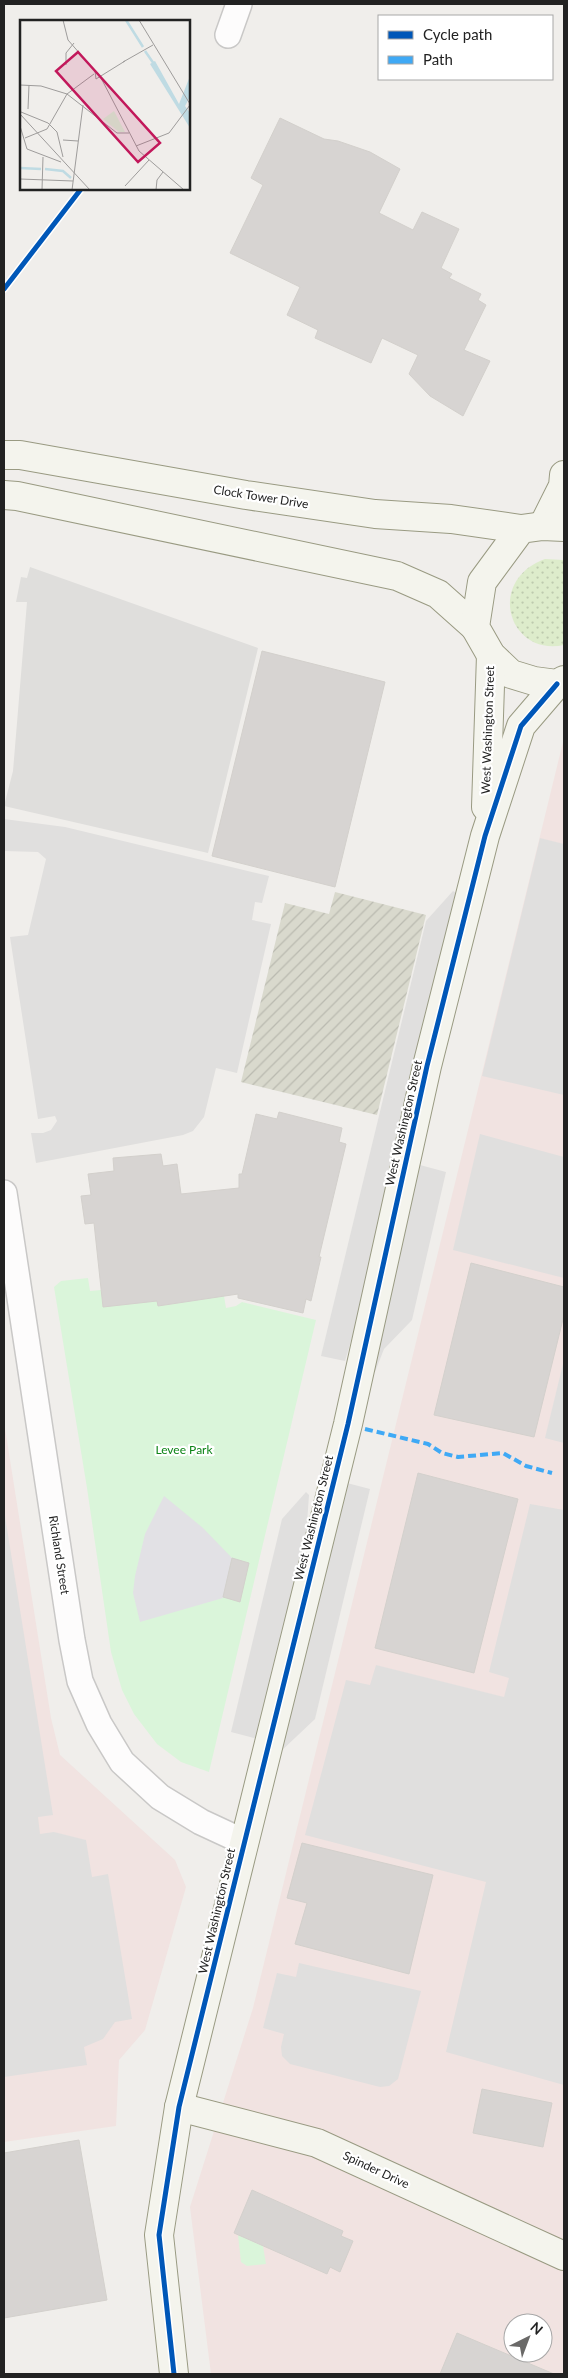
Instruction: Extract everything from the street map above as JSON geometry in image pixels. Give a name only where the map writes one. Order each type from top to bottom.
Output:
[{"type":"street","points":[[228,35],[239,4]]},
{"type":"street","name":"Clock Tower Drive","points":[[4,455],[20,455],[246,496],[375,514],[543,528]]},
{"type":"street","points":[[475,627],[482,582],[543,528],[563,486],[564,474]]},
{"type":"street","points":[[4,495],[17,496],[397,576],[438,594],[475,627],[491,655],[511,674],[534,681],[560,682]]},
{"type":"street","name":"West Washington Street","points":[[485,836],[491,655]]},
{"type":"street","name":"West Washington Street","points":[[174,2374],[159,2235],[179,2107],[348,1424],[427,1066],[485,836],[521,726],[560,682]]},
{"type":"street","name":"Richland Street","points":[[4,1193],[72,1640],[80,1681],[100,1724],[122,1762],[160,1796],[201,1822],[244,1842]]},
{"type":"street","name":"Spinder Drive","points":[[179,2107],[317,2143],[564,2256]]},
{"type":"shaded area","points":[[30,567],[258,648],[208,853],[4,806],[13,771],[27,602],[16,602],[21,577],[27,578]]},
{"type":"shaded area","points":[[564,738],[564,2374],[211,2374],[190,2207],[253,2008]]},
{"type":"shaded area","points":[[4,819],[65,827],[269,876],[262,903],[255,902],[252,920],[271,924],[237,1073],[216,1068],[204,1117],[193,1131],[183,1135],[36,1163],[31,1133],[43,1133],[51,1130],[57,1121],[55,1116],[38,1119],[10,937],[28,935],[46,859],[38,852],[4,851]]},
{"type":"shaded area","points":[[540,838],[564,844],[564,1095],[482,1076]]},
{"type":"shaded area","points":[[453,891],[459,895],[361,1307],[345,1361],[321,1356],[426,921]]},
{"type":"shaded area","points":[[335,892],[426,915],[377,1115],[241,1082],[285,903],[329,914]]},
{"type":"shaded area","points":[[480,1134],[564,1157],[564,1278],[453,1250]]},
{"type":"shaded area","points":[[420,1165],[446,1172],[412,1320],[384,1349],[375,1372],[373,1372],[384,1314]]},
{"type":"shaded area","points":[[564,1360],[564,1443],[545,1438]]},
{"type":"shaded area","points":[[4,1422],[51,1718],[60,1755],[175,1860],[186,1887],[145,2030],[119,2060],[116,2126],[4,2142]]},
{"type":"shaded area","points":[[347,1483],[370,1489],[315,1719],[279,1753]]},
{"type":"shaded area","points":[[306,1492],[309,1495],[306,1537],[258,1736],[254,1738],[231,1732],[282,1519]]},
{"type":"shaded area","points":[[164,1496],[203,1528],[232,1558],[223,1598],[140,1622],[133,1593],[135,1576],[145,1534]]},
{"type":"shaded area","points":[[530,1504],[564,1510],[564,2085],[446,2052],[486,1882],[305,1835],[346,1680],[370,1685],[376,1665],[504,1697],[509,1678],[489,1672]]},
{"type":"shaded area","points":[[4,1510],[53,1815],[38,1817],[40,1834],[54,1832],[86,1840],[92,1877],[108,1874],[132,2019],[115,2022],[103,2039],[84,2047],[87,2065],[4,2077]]},
{"type":"shaded area","points":[[299,1963],[421,1991],[398,2079],[389,2086],[380,2087],[290,2064],[282,2056],[281,2047],[284,2034],[263,2028],[277,1973],[296,1977]]},
{"type":"green space","points":[[545,559],[564,560],[564,645],[545,646],[529,640],[518,629],[511,615],[510,599],[515,583],[526,570]]},
{"type":"green space","name":"Levee Park","points":[[88,1278],[90,1291],[101,1290],[103,1307],[157,1301],[159,1306],[224,1296],[226,1308],[236,1306],[242,1302],[316,1320],[209,1772],[181,1762],[157,1744],[134,1714],[122,1690],[111,1652],[87,1488],[54,1287],[61,1281]]},
{"type":"green space","points":[[238,2235],[263,2246],[266,2264],[247,2266],[241,2262]]},
{"type":"building","points":[[280,118],[324,139],[338,141],[370,152],[400,169],[379,213],[413,230],[422,212],[459,229],[441,268],[452,274],[449,278],[481,294],[478,300],[486,305],[464,350],[490,361],[463,416],[430,396],[409,374],[418,355],[382,338],[371,363],[315,338],[318,330],[287,315],[300,287],[230,253],[263,185],[251,178]]},
{"type":"building","points":[[262,651],[385,682],[335,887],[212,856]]},
{"type":"building","points":[[279,1112],[342,1128],[339,1142],[346,1144],[319,1257],[321,1257],[311,1301],[306,1299],[303,1313],[238,1298],[238,1294],[158,1306],[157,1301],[103,1307],[94,1223],[85,1224],[81,1196],[91,1195],[88,1174],[114,1171],[113,1158],[161,1154],[163,1166],[177,1164],[181,1194],[239,1188],[239,1174],[242,1174],[256,1114],[277,1119]]},
{"type":"building","points":[[471,1263],[564,1287],[564,1315],[534,1437],[434,1415]]},
{"type":"building","points":[[418,1473],[518,1499],[474,1673],[375,1648]]},
{"type":"building","points":[[232,1558],[249,1563],[240,1602],[223,1597]]},
{"type":"building","points":[[302,1843],[433,1875],[409,1974],[295,1944],[307,1903],[287,1898]]},
{"type":"building","points":[[482,2089],[552,2103],[543,2147],[473,2133]]},
{"type":"building","points":[[79,2140],[107,2300],[4,2318],[4,2153]]},
{"type":"building","points":[[252,2190],[343,2231],[341,2236],[353,2241],[340,2272],[330,2267],[327,2274],[234,2233]]},
{"type":"building","points":[[457,2333],[503,2352],[503,2363],[528,2363],[554,2374],[440,2374]]},
{"type":"marked path","points":[[365,1429],[428,1444],[442,1453],[458,1457],[503,1453],[526,1466],[552,1473]]},
{"type":"cycle path","points":[[4,289],[80,190]]},
{"type":"cycle path","points":[[174,2374],[159,2235],[179,2107],[348,1424],[427,1066],[485,836],[521,726],[557,684]]}]
